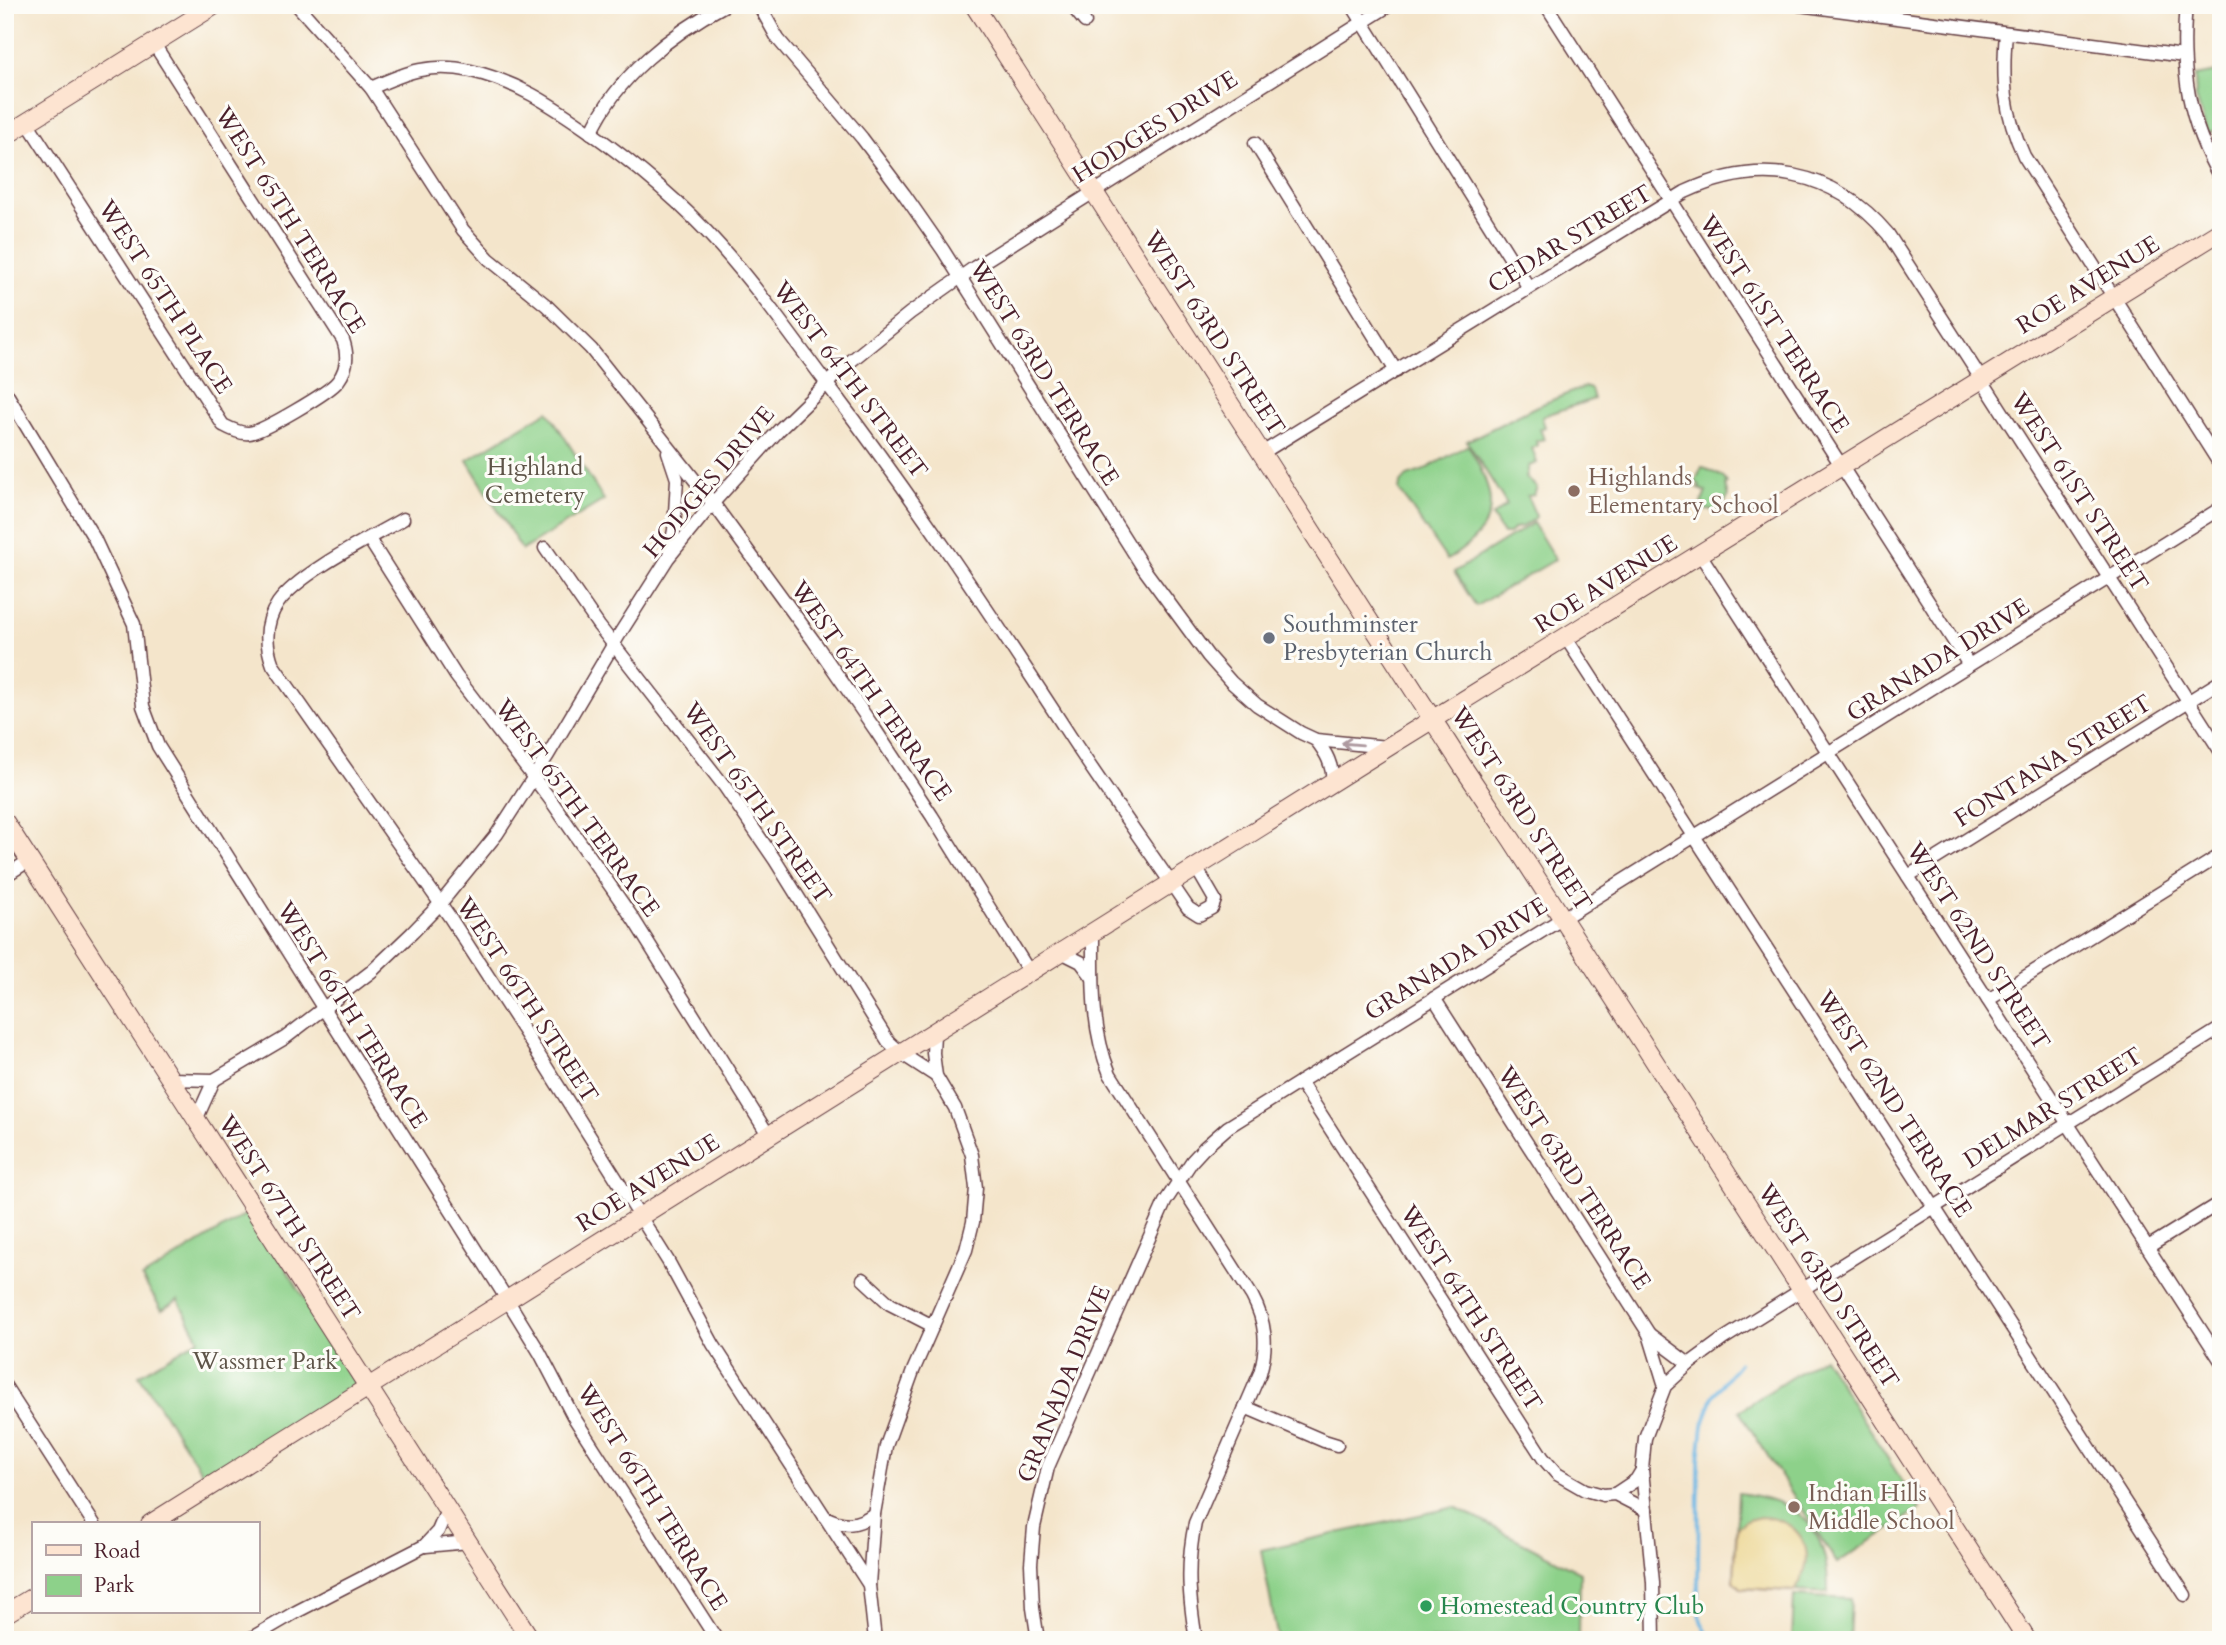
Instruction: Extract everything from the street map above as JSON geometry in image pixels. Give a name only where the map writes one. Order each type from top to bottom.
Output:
[{"type":"main road","points":[[5,136],[215,5]]},
{"type":"main road","name":"WEST 63RD STREET","points":[[979,6],[1433,721],[2026,1640]]},
{"type":"main road","name":"ROE AVENUE","points":[[153,1522],[1388,747],[2221,232]]},
{"type":"main road","name":"WEST 67TH STREET","points":[[5,822],[528,1638]]},
{"type":"main road","points":[[5,1614],[32,1598]]},
{"type":"street","name":"WEST 64TH TERRACE","points":[[298,5],[371,88],[463,230],[489,259],[546,305],[591,349],[713,503],[876,731],[1030,973]]},
{"type":"street","points":[[591,133],[607,105],[651,56],[685,29],[725,5]]},
{"type":"street","name":"WEST 63RD TERRACE","points":[[758,5],[778,39],[893,178],[960,277],[1144,569],[1208,656],[1231,682],[1257,705],[1288,726],[1316,740],[1388,747]]},
{"type":"street","points":[[1071,5],[1086,22]]},
{"type":"street","points":[[1352,5],[1529,288]]},
{"type":"street","name":"HODGES DRIVE","points":[[215,1080],[285,1038],[324,1010],[372,971],[440,904],[496,834],[533,778],[668,558],[713,503],[826,383],[910,313],[960,277],[1391,5]]},
{"type":"street","name":"WEST 61ST TERRACE","points":[[1546,5],[1969,665]]},
{"type":"street","points":[[1799,5],[2184,56]]},
{"type":"street","points":[[2186,5],[2184,56],[2188,99],[2198,131],[2221,179]]},
{"type":"street","points":[[2006,33],[2003,80],[2007,110],[2024,156],[2221,466]]},
{"type":"street","name":"WEST 65TH TERRACE","points":[[154,44],[343,340],[347,364],[338,381],[298,408]]},
{"type":"street","name":"WEST 64TH STREET","points":[[371,88],[409,71],[442,67],[470,71],[501,80],[536,95],[591,133],[659,186],[720,246],[752,283],[912,498],[977,591],[1089,765],[1172,884]]},
{"type":"street","name":"WEST 65TH PLACE","points":[[27,122],[223,425],[248,434],[264,429],[298,408]]},
{"type":"street","points":[[1255,143],[1396,371]]},
{"type":"street","name":"CEDAR STREET","points":[[1262,453],[1670,201],[1721,177],[1758,172],[1793,175],[1833,189],[1860,206],[1883,229],[1902,256]]},
{"type":"street","name":"WEST 61ST STREET","points":[[1902,256],[2221,752]]},
{"type":"street","name":"WEST 66TH TERRACE","points":[[5,391],[94,538],[134,625],[143,706],[158,746],[508,1301],[540,1353],[573,1416],[717,1640]]},
{"type":"street","name":"WEST 64TH TERRACE","points":[[665,442],[677,479],[674,530],[668,558]]},
{"type":"street","name":"GRANADA DRIVE","points":[[1038,1640],[1031,1564],[1034,1527],[1048,1467],[1165,1202],[1203,1148],[1228,1127],[2221,508]]},
{"type":"street","points":[[369,539],[403,519]]},
{"type":"street","name":"WEST 65TH TERRACE","points":[[369,539],[456,676],[584,846],[634,920],[769,1136]]},
{"type":"street","name":"WEST 66TH STREET","points":[[369,539],[334,559],[286,594],[271,618],[267,647],[273,665],[440,904],[525,1032],[668,1261],[713,1344],[869,1585],[874,1640]]},
{"type":"street","name":"WEST 65TH STREET","points":[[545,548],[583,605],[726,787],[888,1041],[902,1054],[936,1076]]},
{"type":"street","name":"WEST 62ND STREET","points":[[1700,554],[2221,1361]]},
{"type":"street","name":"WEST 62ND TERRACE","points":[[1566,638],[2185,1595]]},
{"type":"street","name":"FONTANA STREET","points":[[1908,876],[2221,681]]},
{"type":"street","points":[[1316,740],[1330,761],[1333,782]]},
{"type":"street","points":[[1988,1000],[2221,855]]},
{"type":"street","points":[[5,876],[30,860]]},
{"type":"street","points":[[1172,884],[1194,914],[1208,911],[1214,904],[1214,896],[1197,869]]},
{"type":"street","points":[[1093,934],[1096,1027],[1101,1053],[1119,1088],[1252,1296],[1266,1334],[1265,1356],[1195,1523],[1188,1580],[1196,1640]]},
{"type":"street","points":[[1063,953],[1082,963],[1093,978]]},
{"type":"street","name":"WEST 63RD TERRACE","points":[[1434,998],[1649,1334],[1665,1387]]},
{"type":"street","name":"DELMAR STREET","points":[[1665,1387],[1689,1364],[1723,1339],[2221,1028]]},
{"type":"street","name":"WEST 65TH STREET","points":[[869,1585],[874,1514],[886,1446],[899,1406],[966,1250],[973,1223],[976,1188],[968,1138],[955,1108],[936,1076],[934,1034]]},
{"type":"street","points":[[170,1079],[215,1080],[197,1120]]},
{"type":"street","name":"WEST 64TH STREET","points":[[1300,1082],[1543,1458],[1557,1474],[1585,1490],[1603,1495],[1615,1494],[1646,1510]]},
{"type":"street","points":[[2148,1247],[2221,1202]]},
{"type":"street","points":[[863,1279],[890,1304],[933,1326]]},
{"type":"street","points":[[1649,1334],[1689,1364]]},
{"type":"street","points":[[5,1386],[93,1522]]},
{"type":"street","points":[[1654,1640],[1653,1582],[1642,1470],[1646,1438],[1665,1387]]},
{"type":"street","points":[[1245,1407],[1337,1445]]},
{"type":"street","points":[[1615,1494],[1636,1480],[1642,1470]]},
{"type":"street","points":[[248,1640],[424,1546],[438,1531],[447,1510]]},
{"type":"street","points":[[825,1517],[837,1524],[852,1525],[874,1514]]},
{"type":"street","points":[[424,1546],[468,1542]]},
{"type":"green space","points":[[2221,71],[2221,128],[2207,134],[2196,97],[2195,76]]},
{"type":"green space","points":[[1584,387],[1591,389],[1594,399],[1542,418],[1545,427],[1540,429],[1544,439],[1536,441],[1537,446],[1532,448],[1537,463],[1529,466],[1526,478],[1537,487],[1534,495],[1527,496],[1535,519],[1514,528],[1509,534],[1503,534],[1492,516],[1507,505],[1467,441],[1535,407]]},
{"type":"green space","name":"Highland Cemetery","points":[[548,411],[604,500],[522,550],[467,460]]},
{"type":"green space","points":[[1468,445],[1486,481],[1490,510],[1478,535],[1447,560],[1399,490],[1400,484],[1407,476],[1422,471]]},
{"type":"green space","points":[[1702,467],[1723,477],[1727,483],[1725,485],[1728,497],[1723,505],[1716,509],[1699,509],[1706,492],[1698,488],[1700,485],[1695,482]]},
{"type":"green space","points":[[1533,523],[1555,559],[1476,606],[1454,572]]},
{"type":"green space","name":"Wassmer Park","points":[[251,1211],[355,1382],[353,1387],[207,1480],[139,1375],[199,1339],[178,1300],[162,1310],[142,1278]]},
{"type":"green space","points":[[1823,1357],[1920,1509],[1837,1563],[1739,1411]]},
{"type":"green space","points":[[1738,1493],[1779,1503],[1807,1522],[1817,1535],[1823,1551],[1828,1593],[1741,1588],[1734,1581]]},
{"type":"green space","name":"Homestead Country Club","points":[[1455,1507],[1580,1572],[1579,1640],[1278,1640],[1261,1550]]},
{"type":"green space","points":[[1794,1596],[1851,1599],[1849,1640],[1792,1640]]},
{"type":"sand","points":[[1760,1517],[1787,1524],[1797,1532],[1803,1542],[1806,1565],[1794,1591],[1741,1588],[1734,1581],[1737,1527]]},
{"type":"waterway","points":[[1711,1640],[1701,1622],[1698,1595],[1699,1461],[1703,1425],[1713,1396],[1739,1363]]},
{"type":"place","name":"Highlands Elementary School","points":[[1574,491]]},
{"type":"place","name":"Southminster Presbyterian Church","points":[[1269,638]]},
{"type":"place","name":"Indian Hills Middle School","points":[[1794,1507]]},
{"type":"place","name":"Homestead Country Club","points":[[1426,1606]]}]
